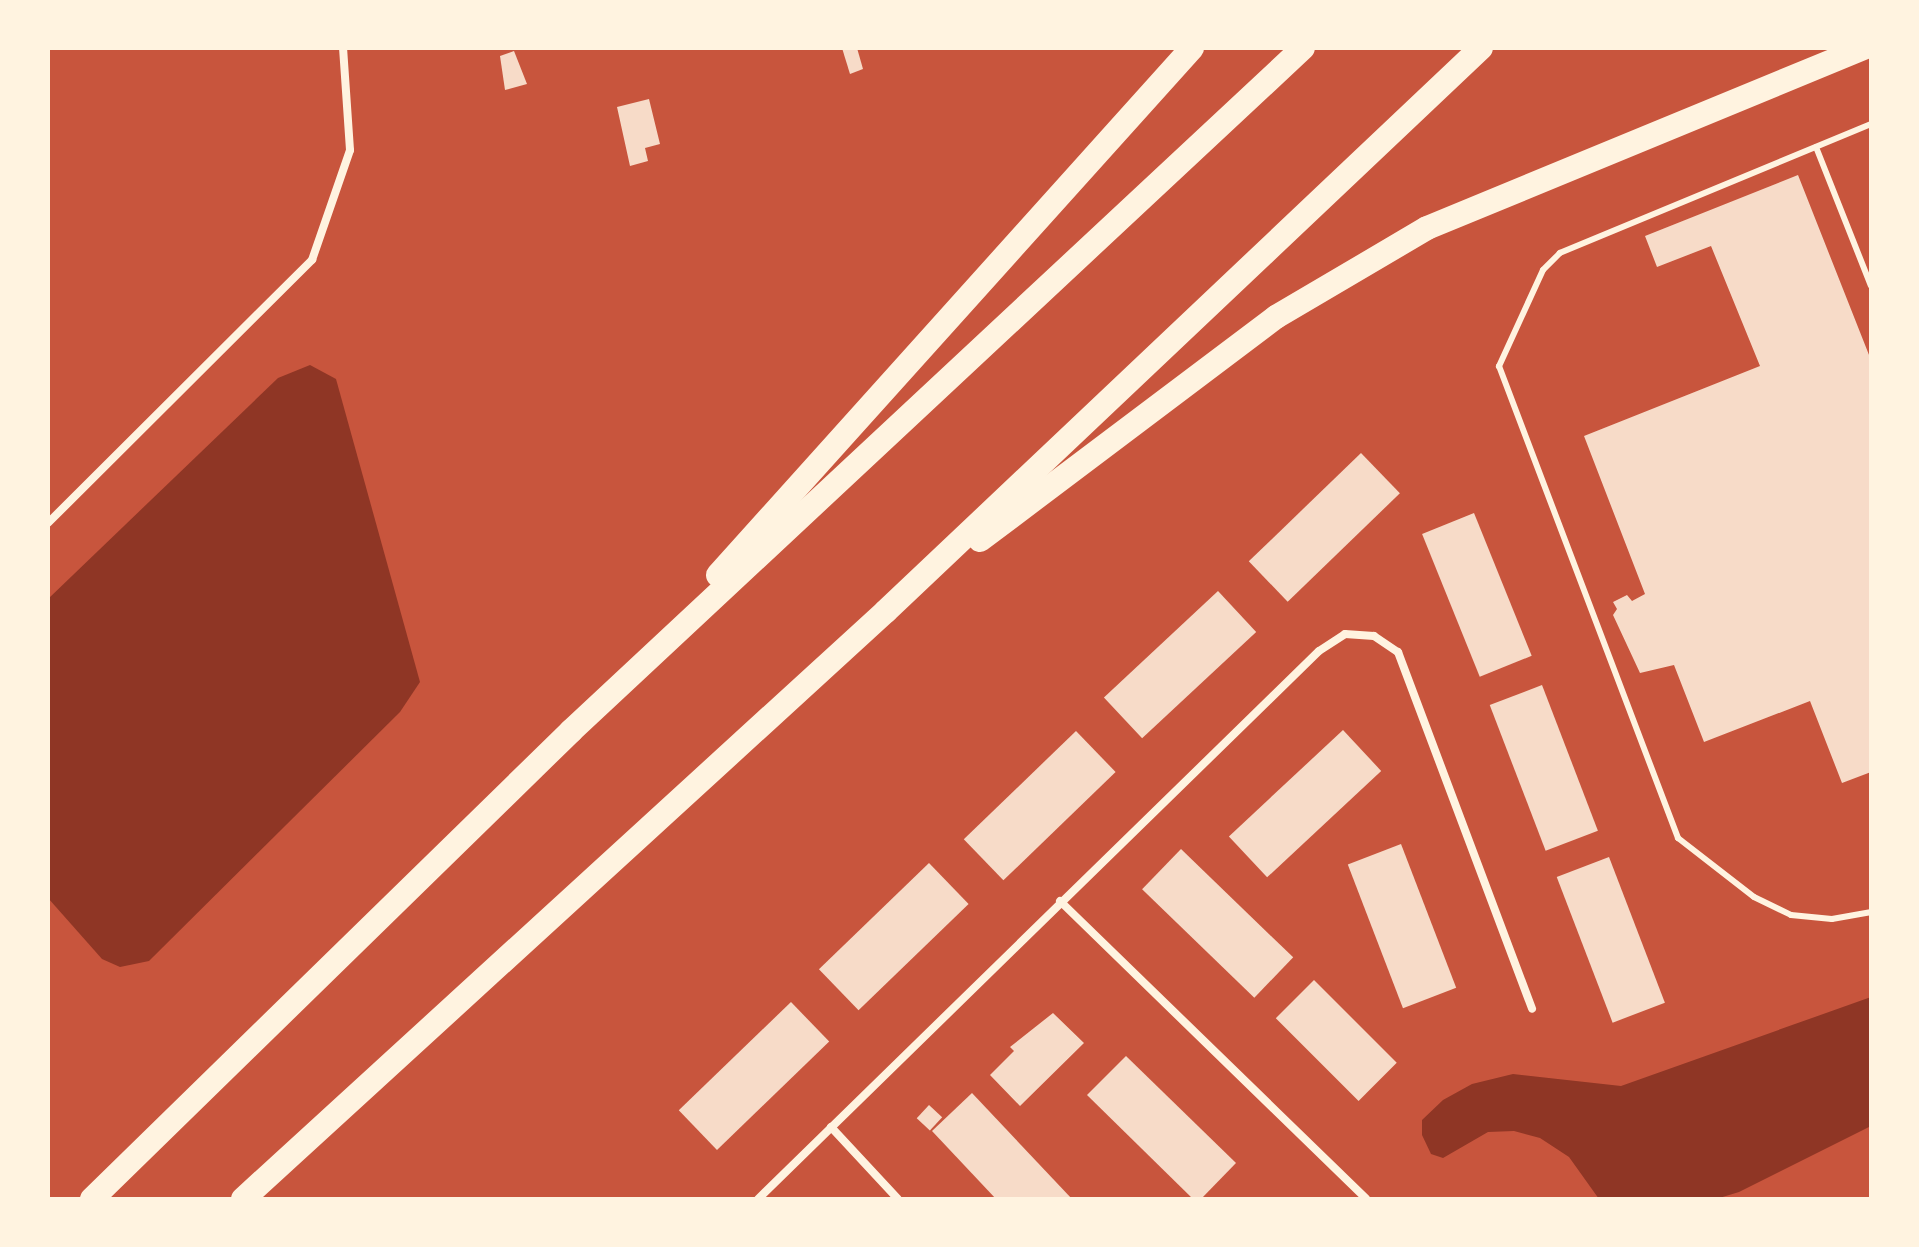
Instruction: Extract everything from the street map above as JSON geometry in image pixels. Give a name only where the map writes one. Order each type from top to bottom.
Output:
[{"type":"highway","points":[[571,731],[852,431],[1192,48]]},
{"type":"highway","points":[[92,1199],[571,731],[1303,48]]},
{"type":"highway","points":[[243,1199],[886,611],[1481,48]]},
{"type":"highway","points":[[886,611],[1276,317],[1427,228],[1864,48]]},
{"type":"street","points":[[48,523],[312,260],[350,150],[343,48]]},
{"type":"street","points":[[758,1199],[1319,651],[1345,634],[1374,636],[1398,652],[1532,1009]]},
{"type":"street","points":[[1060,901],[1366,1199]]},
{"type":"street","points":[[831,1127],[898,1199]]},
{"type":"lane","points":[[1871,124],[1560,253],[1543,270],[1499,366],[1678,838],[1754,897],[1791,915],[1832,919],[1871,912]]},
{"type":"lane","points":[[1816,147],[1871,286]]},
{"type":"shaded area","points":[[310,365],[336,379],[420,682],[400,712],[149,961],[120,967],[102,959],[48,898],[48,599],[278,378]]},
{"type":"shaded area","points":[[1871,997],[1871,1126],[1739,1192],[1716,1199],[1599,1199],[1569,1157],[1540,1138],[1514,1131],[1488,1132],[1443,1158],[1431,1154],[1422,1135],[1422,1120],[1443,1100],[1472,1084],[1513,1074],[1621,1086]]},
{"type":"building","points":[[842,48],[857,48],[863,69],[850,74]]},
{"type":"building","points":[[514,51],[527,84],[505,90],[500,56]]},
{"type":"building","points":[[649,99],[660,144],[645,148],[648,161],[630,166],[617,107]]},
{"type":"building","points":[[1798,175],[1871,360],[1871,772],[1842,783],[1810,701],[1704,742],[1674,665],[1640,673],[1613,615],[1617,609],[1613,602],[1627,595],[1632,601],[1645,594],[1584,436],[1760,366],[1711,246],[1657,267],[1645,236]]},
{"type":"building","points":[[1361,453],[1400,493],[1288,602],[1249,561]]},
{"type":"building","points":[[1474,513],[1532,656],[1480,677],[1422,534]]},
{"type":"building","points":[[1218,591],[1256,632],[1142,738],[1104,697]]},
{"type":"building","points":[[1542,685],[1598,831],[1546,851],[1490,705]]},
{"type":"building","points":[[1343,730],[1381,771],[1267,877],[1229,836]]},
{"type":"building","points":[[1076,731],[1116,772],[1003,880],[964,839]]},
{"type":"building","points":[[1401,844],[1456,988],[1403,1008],[1348,864]]},
{"type":"building","points":[[1181,849],[1293,957],[1254,998],[1142,889]]},
{"type":"building","points":[[1609,857],[1665,1003],[1613,1023],[1557,877]]},
{"type":"building","points":[[929,863],[969,904],[859,1010],[819,969]]},
{"type":"building","points":[[1314,980],[1397,1063],[1359,1101],[1276,1018]]},
{"type":"building","points":[[791,1002],[829,1042],[717,1150],[679,1110]]},
{"type":"building","points":[[1053,1013],[1084,1043],[1020,1106],[990,1075],[1014,1051],[1010,1047]]},
{"type":"building","points":[[1126,1056],[1236,1163],[1201,1199],[1193,1199],[1087,1095]]},
{"type":"building","points":[[972,1093],[1072,1199],[996,1199],[932,1131]]},
{"type":"building","points":[[929,1105],[942,1117],[930,1130],[917,1118]]}]
